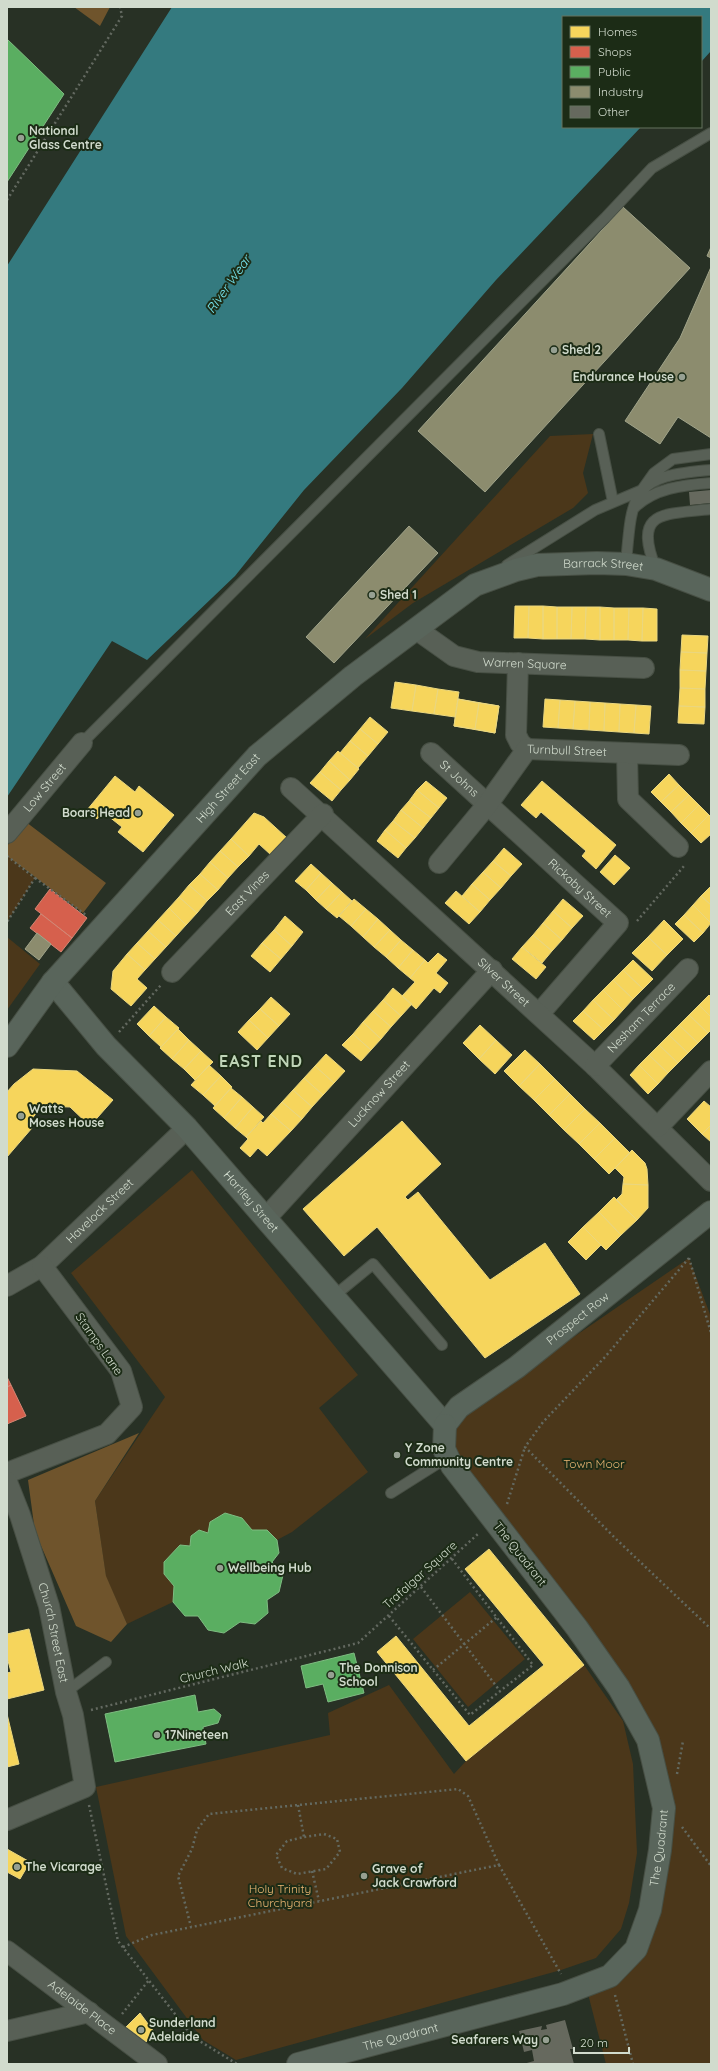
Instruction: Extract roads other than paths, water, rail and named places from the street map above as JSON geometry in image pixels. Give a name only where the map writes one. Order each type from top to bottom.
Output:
[{"type":"street","name":"Barrack Street","points":[[484,581],[537,565],[626,564],[656,569],[711,590]]},
{"type":"street","name":"High Street East","points":[[7,1046],[53,982],[258,756],[353,676],[416,628],[484,581]]},
{"type":"street","name":"Warren Square","points":[[416,628],[454,656],[478,662],[644,668]]},
{"type":"street","points":[[518,663],[516,735],[520,743],[527,749]]},
{"type":"street","name":"Low Street","points":[[7,833],[82,743]]},
{"type":"street","name":"Turnbull Street","points":[[439,863],[487,805],[527,749],[680,755]]},
{"type":"street","name":"St Johns","points":[[431,753],[487,805]]},
{"type":"street","points":[[627,753],[628,799],[678,848]]},
{"type":"street","name":"Silver Street","points":[[291,788],[322,814],[595,1066],[711,1181]]},
{"type":"street","name":"Rickaby Street","points":[[487,805],[618,923],[539,1014]]},
{"type":"street","name":"East Vines","points":[[172,972],[322,814]]},
{"type":"street","name":"Nesham Terrace","points":[[595,1066],[688,969]]},
{"type":"street","name":"Lucknow Street","points":[[266,1218],[492,970]]},
{"type":"street","name":"Hartley Street","points":[[53,982],[106,1046],[187,1128],[445,1425]]},
{"type":"street","points":[[658,1127],[711,1071]]},
{"type":"street","name":"Havelock Street","points":[[7,1286],[42,1266],[187,1128]]},
{"type":"street","name":"Prospect Row","points":[[445,1425],[459,1407],[517,1367],[711,1212]]},
{"type":"street","name":"Stamps Lane","points":[[7,1473],[107,1434],[132,1407],[121,1371],[42,1266]]},
{"type":"street","name":"The Quadrant","points":[[298,2064],[571,1991],[610,1976],[636,1949],[650,1910],[660,1850],[664,1808],[648,1740],[619,1688],[577,1628],[452,1466],[444,1449],[445,1425]]},
{"type":"street","name":"Church Street East","points":[[7,1482],[20,1515],[49,1606],[66,1692],[73,1715],[85,1787],[7,1820]]},
{"type":"street","name":"Adelaide Place","points":[[7,1951],[90,2012],[157,2064]]},
{"type":"street","points":[[7,2031],[90,2012]]},
{"type":"lane","points":[[82,743],[599,224],[652,168],[711,132]]},
{"type":"lane","points":[[600,434],[616,501]]},
{"type":"lane","points":[[626,564],[632,510],[654,473],[673,459],[711,454]]},
{"type":"lane","points":[[642,495],[662,478],[711,470]]},
{"type":"lane","points":[[484,581],[595,510],[616,501],[668,489],[711,483]]},
{"type":"lane","points":[[656,569],[651,556],[647,534],[652,521],[658,517],[711,509]]},
{"type":"lane","points":[[334,1296],[373,1264],[442,1345]]},
{"type":"lane","points":[[391,1493],[448,1457]]},
{"type":"lane","points":[[66,1692],[106,1662]]},
{"type":"water","name":"River Wear","points":[[172,7],[711,7],[711,51],[702,61],[702,16],[562,16],[562,128],[640,128],[496,280],[402,388],[304,490],[235,576],[147,660],[112,641],[7,797],[7,266]]},
{"type":"place","name":"National Glass Centre","points":[[21,138]]},
{"type":"place","name":"Shed 2","points":[[554,350]]},
{"type":"place","name":"Endurance House","points":[[682,377]]},
{"type":"place","name":"Shed 1","points":[[372,595]]},
{"type":"place","name":"Boars Head","points":[[138,813]]},
{"type":"place","name":"Watts Moses House","points":[[21,1116]]},
{"type":"place","name":"Y Zone Community Centre","points":[[397,1455]]},
{"type":"place","name":"Wellbeing Hub","points":[[220,1568]]},
{"type":"place","name":"The Donnison School","points":[[331,1675]]},
{"type":"place","name":"17Nineteen","points":[[157,1735]]},
{"type":"place","name":"The Vicarage","points":[[17,1867]]},
{"type":"place","name":"Grave of Jack Crawford","points":[[364,1876]]},
{"type":"place","name":"Sunderland Adelaide","points":[[141,2030]]},
{"type":"place","name":"Seafarers Way","points":[[546,2040]]},
{"type":"district","name":"EAST END","points":[[261,1061]]},
{"type":"park label","name":"Town Moor","points":[[594,1464]]},
{"type":"park label","name":"Holy Trinity Churchyard","points":[[280,1896]]}]
